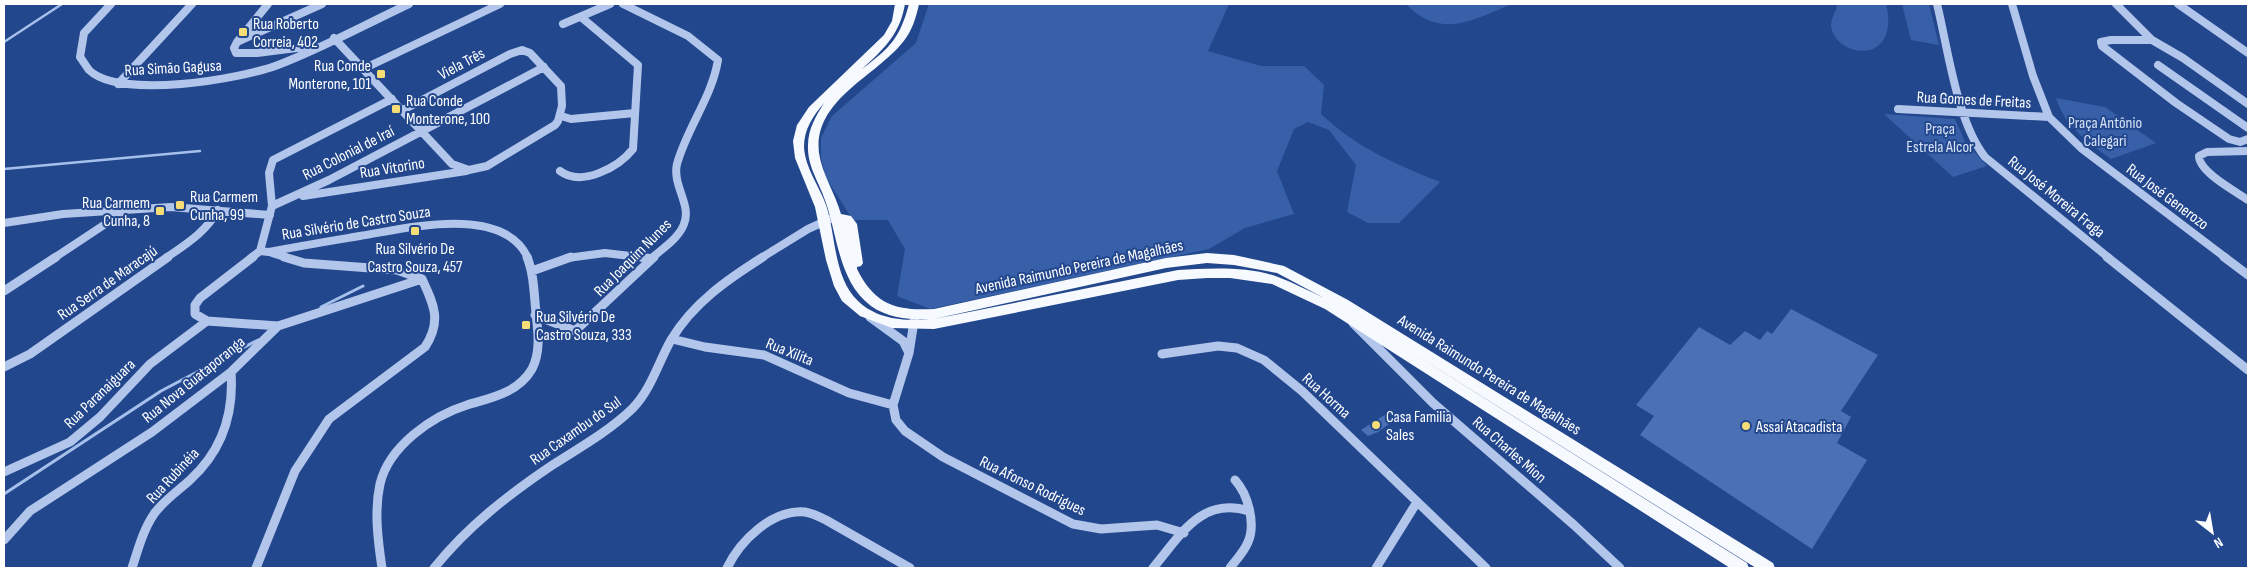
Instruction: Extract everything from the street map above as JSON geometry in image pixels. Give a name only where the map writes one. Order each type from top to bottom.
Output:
[{"type":"main road","name":"Avenida Raimundo Pereira de Magalhães","points":[[900,4],[897,22],[888,38],[815,104],[800,132],[799,150],[803,166],[862,288],[876,303],[915,320],[934,324],[1178,275],[1238,274],[1274,280],[1318,300],[1349,319],[1384,348],[1742,568]]},
{"type":"main road","name":"Avenida Raimundo Pereira de Magalhães","points":[[914,4],[910,23],[901,38],[832,103],[821,116],[815,131],[813,144],[817,169],[830,219],[840,285],[853,305],[868,315],[884,323],[915,320],[1166,263],[1207,258],[1225,259],[1280,269],[1344,303],[1768,568]]},
{"type":"street","name":"Rua Simão Gagusa","points":[[111,4],[88,28],[79,48],[80,60],[88,70],[118,84],[205,82],[236,77],[278,65],[409,4]]},
{"type":"street","points":[[118,84],[192,4]]},
{"type":"street","points":[[268,4],[237,42],[234,48],[236,53],[244,54],[320,44]]},
{"type":"street","points":[[237,42],[322,4]]},
{"type":"street","points":[[363,69],[500,4]]},
{"type":"street","points":[[563,24],[610,4]]},
{"type":"street","name":"Rua Joaquim Nunes","points":[[535,315],[576,331],[684,227],[686,212],[676,168],[715,74],[718,60],[688,36],[623,4]]},
{"type":"street","name":"Rua José Moreira Fraga","points":[[1937,4],[1970,136],[1985,157],[2248,370]]},
{"type":"street","points":[[2012,4],[2033,76],[2048,117]]},
{"type":"street","points":[[2116,4],[2152,40],[2170,50],[2248,104]]},
{"type":"street","points":[[2178,4],[2248,53]]},
{"type":"street","points":[[560,171],[570,177],[580,178],[605,168],[629,155],[633,149],[638,65],[581,17]]},
{"type":"street","points":[[334,38],[452,164],[466,171]]},
{"type":"street","points":[[2152,40],[2137,42],[2106,39],[2101,42],[2102,46],[2121,62],[2229,139],[2240,142],[2248,139]]},
{"type":"street","name":"Viela Três","points":[[402,110],[510,54],[522,50],[529,51],[544,67]]},
{"type":"street","points":[[2158,65],[2248,128]]},
{"type":"street","points":[[544,67],[561,86],[563,92],[561,116],[571,118],[635,113]]},
{"type":"street","name":"Rua Colonial de Iraí","points":[[271,210],[544,67]]},
{"type":"street","points":[[278,326],[207,321],[195,314],[195,305],[200,298],[264,252],[271,210],[269,173],[273,160],[392,98]]},
{"type":"street","name":"Rua Gomes de Freitas","points":[[1898,109],[2048,117]]},
{"type":"street","name":"Rua Vitorino","points":[[293,198],[475,170],[496,161],[547,131],[561,116]]},
{"type":"street","name":"Rua José Generozo","points":[[2048,117],[2081,148],[2248,275]]},
{"type":"street","points":[[2248,151],[2208,152],[2199,156],[2199,161],[2206,171],[2248,200]]},
{"type":"street","points":[[4,223],[63,214],[171,207],[218,210],[271,210]]},
{"type":"street","points":[[4,290],[127,210]]},
{"type":"street","name":"Rua Serra de Maracajú","points":[[4,367],[30,354],[196,237],[210,224],[218,210]]},
{"type":"street","name":"Rua Caxambu do Sul","points":[[434,568],[484,514],[545,470],[604,432],[632,409],[648,388],[672,339],[696,306],[712,291],[810,228],[830,219]]},
{"type":"street","name":"Rua Silvério de Castro Souza","points":[[264,252],[431,223],[459,223],[495,230],[507,236],[519,244],[525,253],[532,271],[538,350],[533,368],[520,386],[435,418],[409,438],[396,453],[380,484],[379,540],[382,568]]},
{"type":"street","points":[[256,568],[295,471],[329,419],[425,348],[432,338],[436,326],[434,305],[422,279],[397,270],[373,266],[304,263],[264,252]]},
{"type":"street","points":[[532,271],[562,258],[583,253],[623,254],[652,259]]},
{"type":"street","name":"Rua Nova Guataporanga","points":[[4,540],[30,512],[152,432],[231,372],[278,326],[422,279]]},
{"type":"street","points":[[868,315],[903,341],[909,353]]},
{"type":"street","points":[[893,407],[909,353],[915,320]]},
{"type":"street","name":"Rua Paranaiguara","points":[[4,472],[41,457],[70,442],[100,417],[150,364],[207,321]]},
{"type":"street","name":"Rua Xilita","points":[[672,339],[705,347],[764,355],[849,393],[893,407]]},
{"type":"street","name":"Rua Horma","points":[[1162,354],[1214,346],[1238,348],[1259,358],[1285,377],[1317,405],[1486,568]]},
{"type":"street","name":"Rua Charles Mion","points":[[1384,348],[1433,403],[1574,525],[1620,568]]},
{"type":"street","name":"Rua Rubinéia","points":[[132,568],[144,533],[157,510],[200,470],[219,446],[232,403],[231,372]]},
{"type":"street","name":"Rua Afonso Rodrigues","points":[[893,407],[896,420],[904,430],[929,448],[1073,524],[1102,529],[1158,525],[1184,533]]},
{"type":"street","points":[[1230,568],[1250,537],[1252,524],[1246,495],[1235,480]]},
{"type":"street","points":[[1376,568],[1417,502]]},
{"type":"street","points":[[1153,568],[1202,514],[1220,505],[1238,506],[1249,511]]},
{"type":"street","points":[[727,568],[733,555],[746,539],[774,519],[799,512],[817,515],[910,568]]},
{"type":"green space","points":[[929,4],[1229,4],[1208,51],[1261,66],[1304,66],[1324,85],[1321,114],[1335,126],[1377,154],[1440,182],[1399,223],[1368,223],[1347,212],[1356,165],[1329,130],[1308,122],[1294,129],[1277,171],[1294,214],[1245,228],[1209,249],[930,309],[897,296],[905,249],[888,220],[853,220],[826,178],[821,158],[821,138],[832,116],[916,43]]},
{"type":"green space","points":[[1406,4],[1512,4],[1471,21],[1445,24],[1419,15]]},
{"type":"green space","points":[[1837,4],[1886,4],[1888,24],[1884,38],[1877,47],[1866,51],[1855,50],[1844,45],[1835,37],[1831,26]]},
{"type":"green space","points":[[1902,4],[1929,4],[1939,45],[1911,40]]},
{"type":"green space","name":"Praça Antônio Calegari","points":[[2056,98],[2105,107],[2156,143],[2111,159],[2071,126]]},
{"type":"green space","name":"Praça Estrela Alcor","points":[[1884,114],[1955,119],[1965,142],[1987,166],[1953,177]]},
{"type":"building","name":"Assaí Atacadista","points":[[1791,309],[1878,355],[1841,411],[1851,417],[1837,443],[1867,460],[1812,549],[1640,435],[1654,416],[1636,405],[1699,327],[1730,345],[1745,331],[1760,340],[1767,331],[1772,334]]},
{"type":"building","name":"Casa Familia Sales","points":[[1386,414],[1393,421],[1378,432],[1368,436],[1361,430]]},
{"type":"waterway","points":[[4,42],[62,4]]},
{"type":"waterway","points":[[4,169],[200,151]]},
{"type":"waterway","points":[[321,307],[363,286]]},
{"type":"waterway","points":[[4,494],[161,391],[258,340]]},
{"type":"place","name":"Rua Roberto Correia, 402","points":[[243,32]]},
{"type":"place","name":"Rua Conde Monterone, 101","points":[[381,74]]},
{"type":"place","name":"Rua Conde Monterone, 100","points":[[396,109]]},
{"type":"place","name":"Rua Carmem Cunha, 99","points":[[180,205]]},
{"type":"place","name":"Rua Carmem Cunha, 8","points":[[160,211]]},
{"type":"place","name":"Rua Silvério De Castro Souza, 457","points":[[415,231]]},
{"type":"place","name":"Rua Silvério De Castro Souza, 333","points":[[526,325]]},
{"type":"place","name":"Casa Familia Sales","points":[[1376,425]]},
{"type":"place","name":"Assaí Atacadista","points":[[1746,426]]}]
